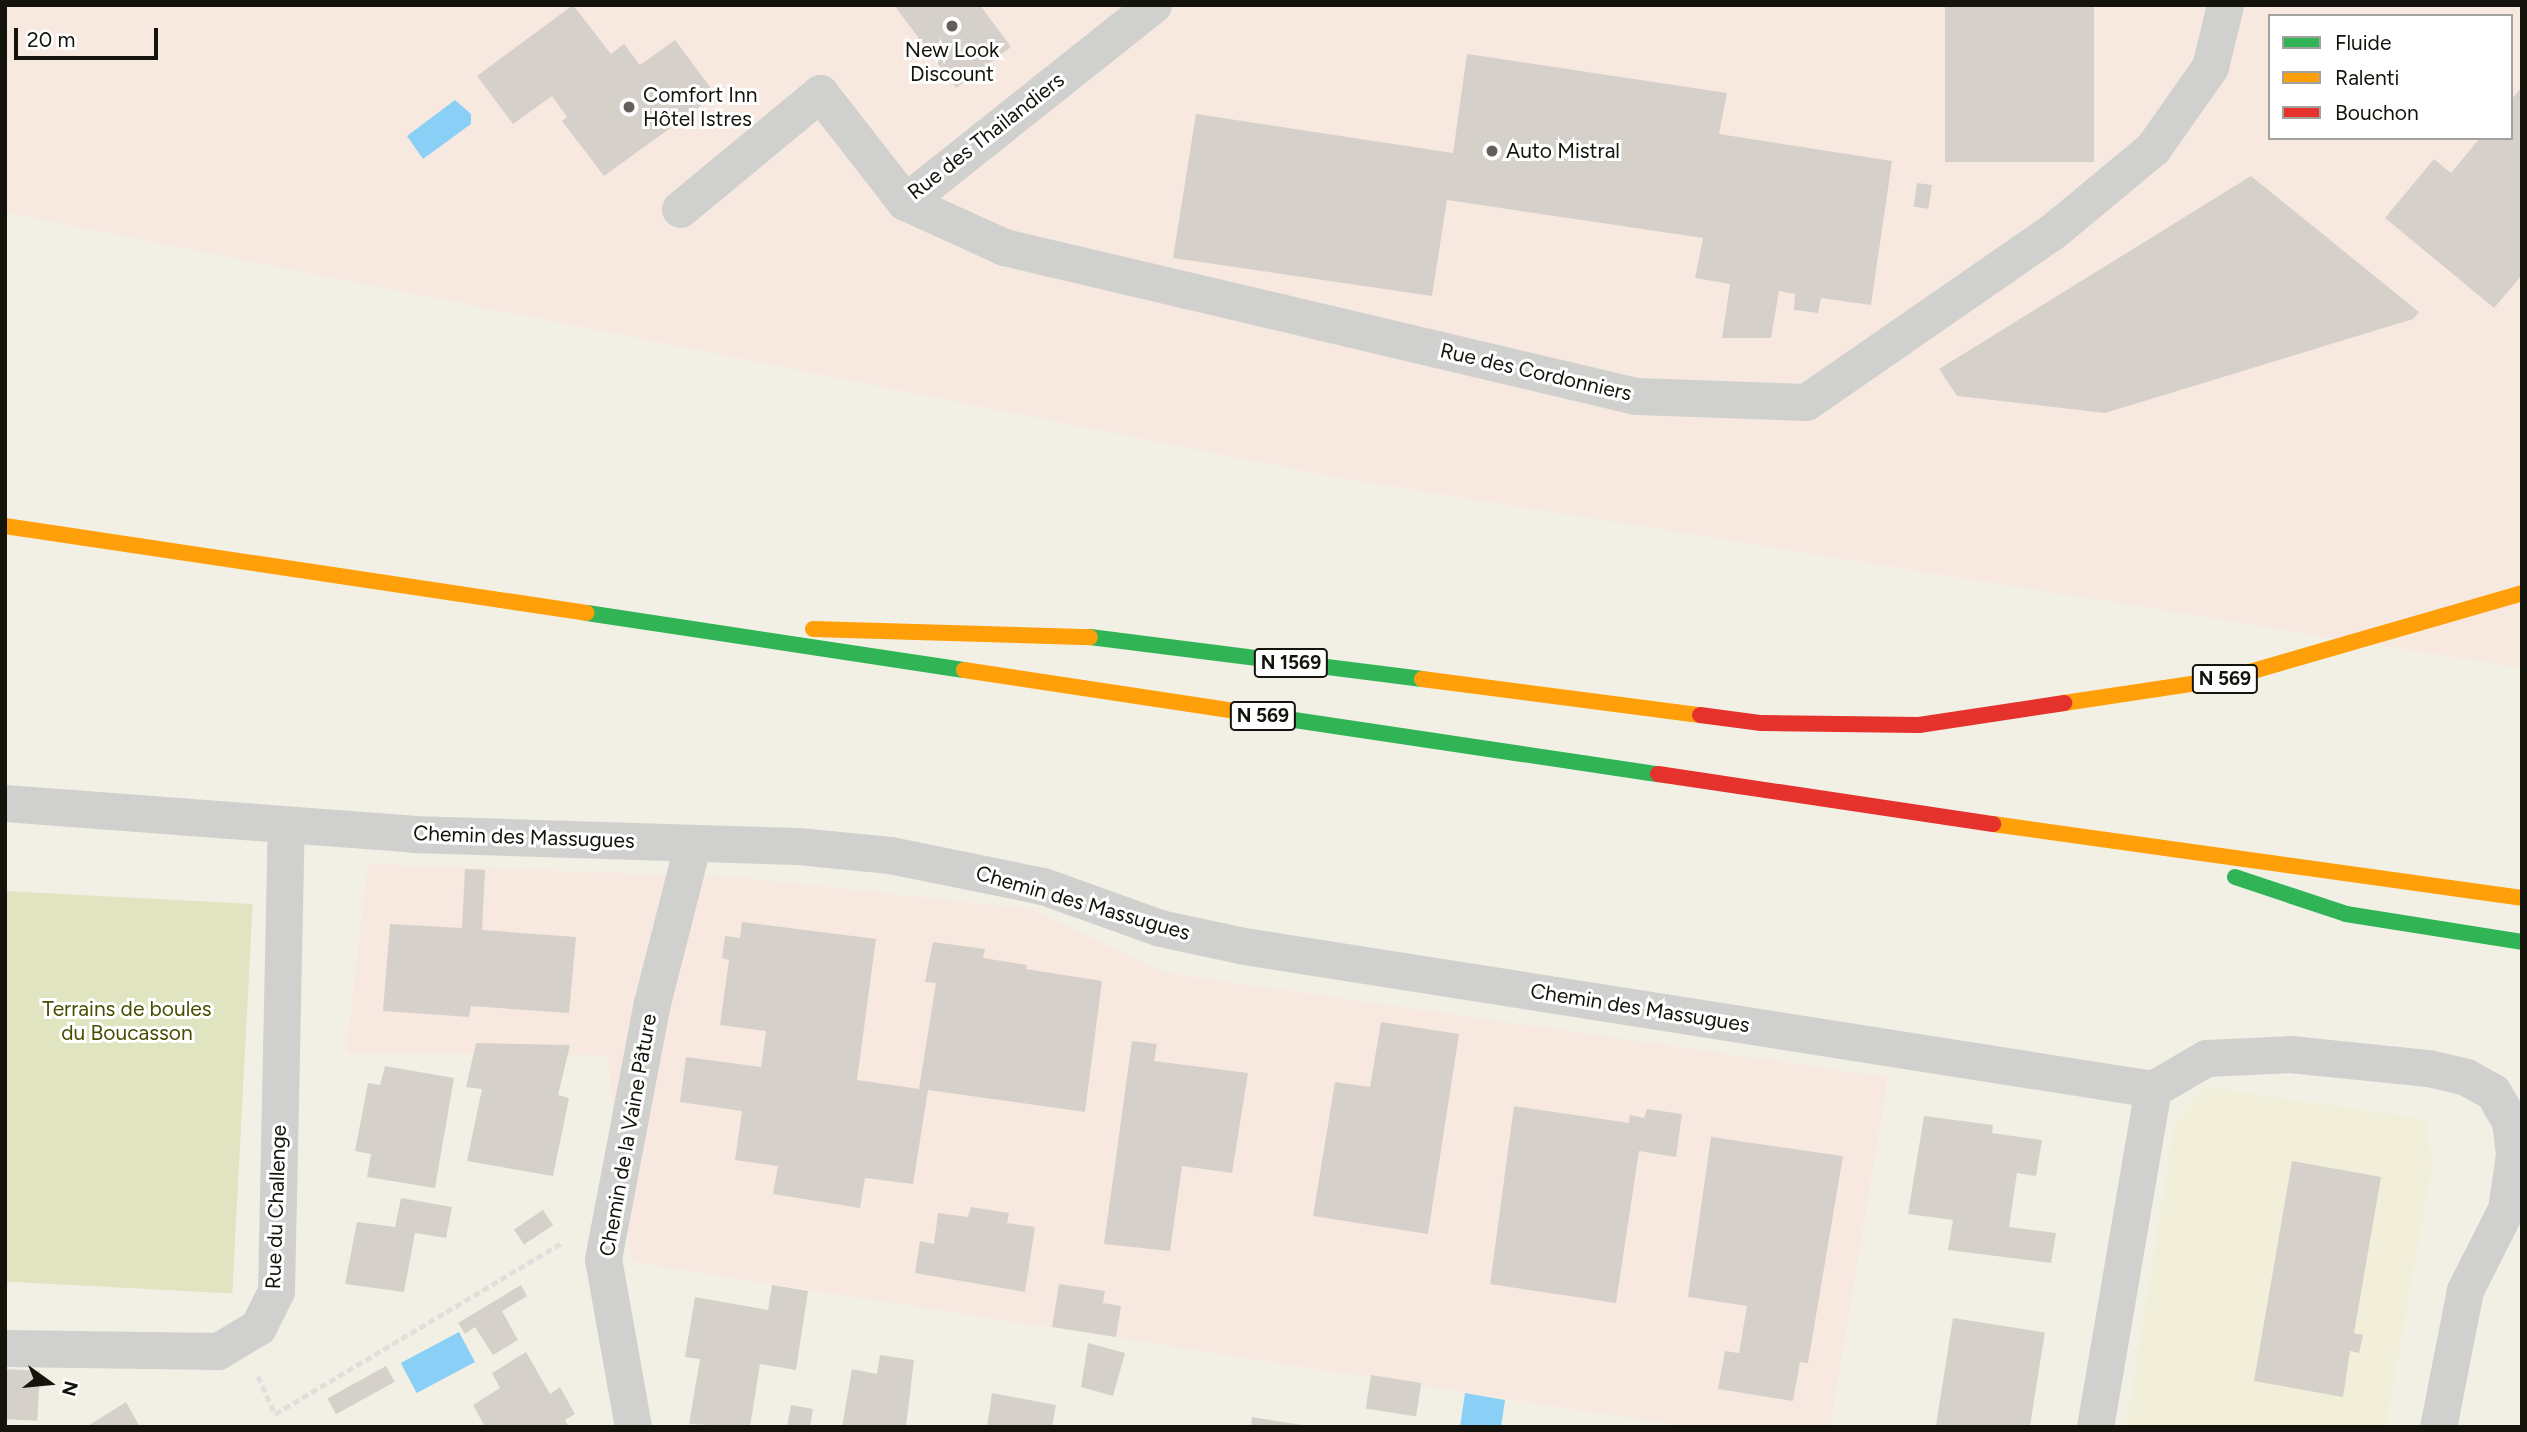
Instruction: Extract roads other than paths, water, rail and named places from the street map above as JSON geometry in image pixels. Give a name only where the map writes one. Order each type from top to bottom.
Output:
[{"type":"main road","name":"N 569","points":[[5,526],[661,627],[2143,847],[2522,898]]},
{"type":"main road","name":"N 569","points":[[1919,725],[2225,678],[2522,593]]},
{"type":"main road","name":"N 1569","points":[[661,627],[1061,633],[1761,723],[1919,725]]},
{"type":"main road","name":"N 569","points":[[2143,847],[2346,914],[2522,942]]},
{"type":"street","name":"Rue des Thailandiers","points":[[680,209],[820,93],[905,202],[1153,5]]},
{"type":"street","name":"Rue des Cordonniers","points":[[905,202],[1004,247],[1636,396],[1807,402],[2053,231],[2153,148],[2210,67],[2225,5]]},
{"type":"street","name":"Chemin des Massugues","points":[[5,803],[413,834],[633,839],[692,846],[797,846],[890,855],[1043,886],[1160,928],[1244,946],[2153,1089]]},
{"type":"street","name":"Rue du Challenge","points":[[5,1348],[218,1351],[258,1327],[276,1291],[286,825]]},
{"type":"street","name":"Chemin de la Vaine Pâture","points":[[633,1427],[603,1259],[652,1003],[692,846]]},
{"type":"street","points":[[2095,1427],[2153,1089],[2206,1058],[2290,1054],[2428,1068],[2466,1077],[2493,1092],[2511,1121],[2514,1155],[2507,1209],[2465,1290],[2438,1427]]},
{"type":"water","points":[[455,100],[471,114],[471,124],[423,159],[407,136]]},
{"type":"water","points":[[459,1332],[475,1362],[417,1393],[401,1363]]},
{"type":"water","points":[[1465,1393],[1505,1400],[1501,1427],[1460,1427]]},
{"type":"place","name":"New Look Discount","points":[[952,26]]},
{"type":"place","name":"Comfort Inn Hôtel Istres","points":[[629,107]]},
{"type":"place","name":"Auto Mistral","points":[[1492,151]]},
{"type":"park label","name":"Terrains de boules du Boucasson","points":[[127,1021]]}]
